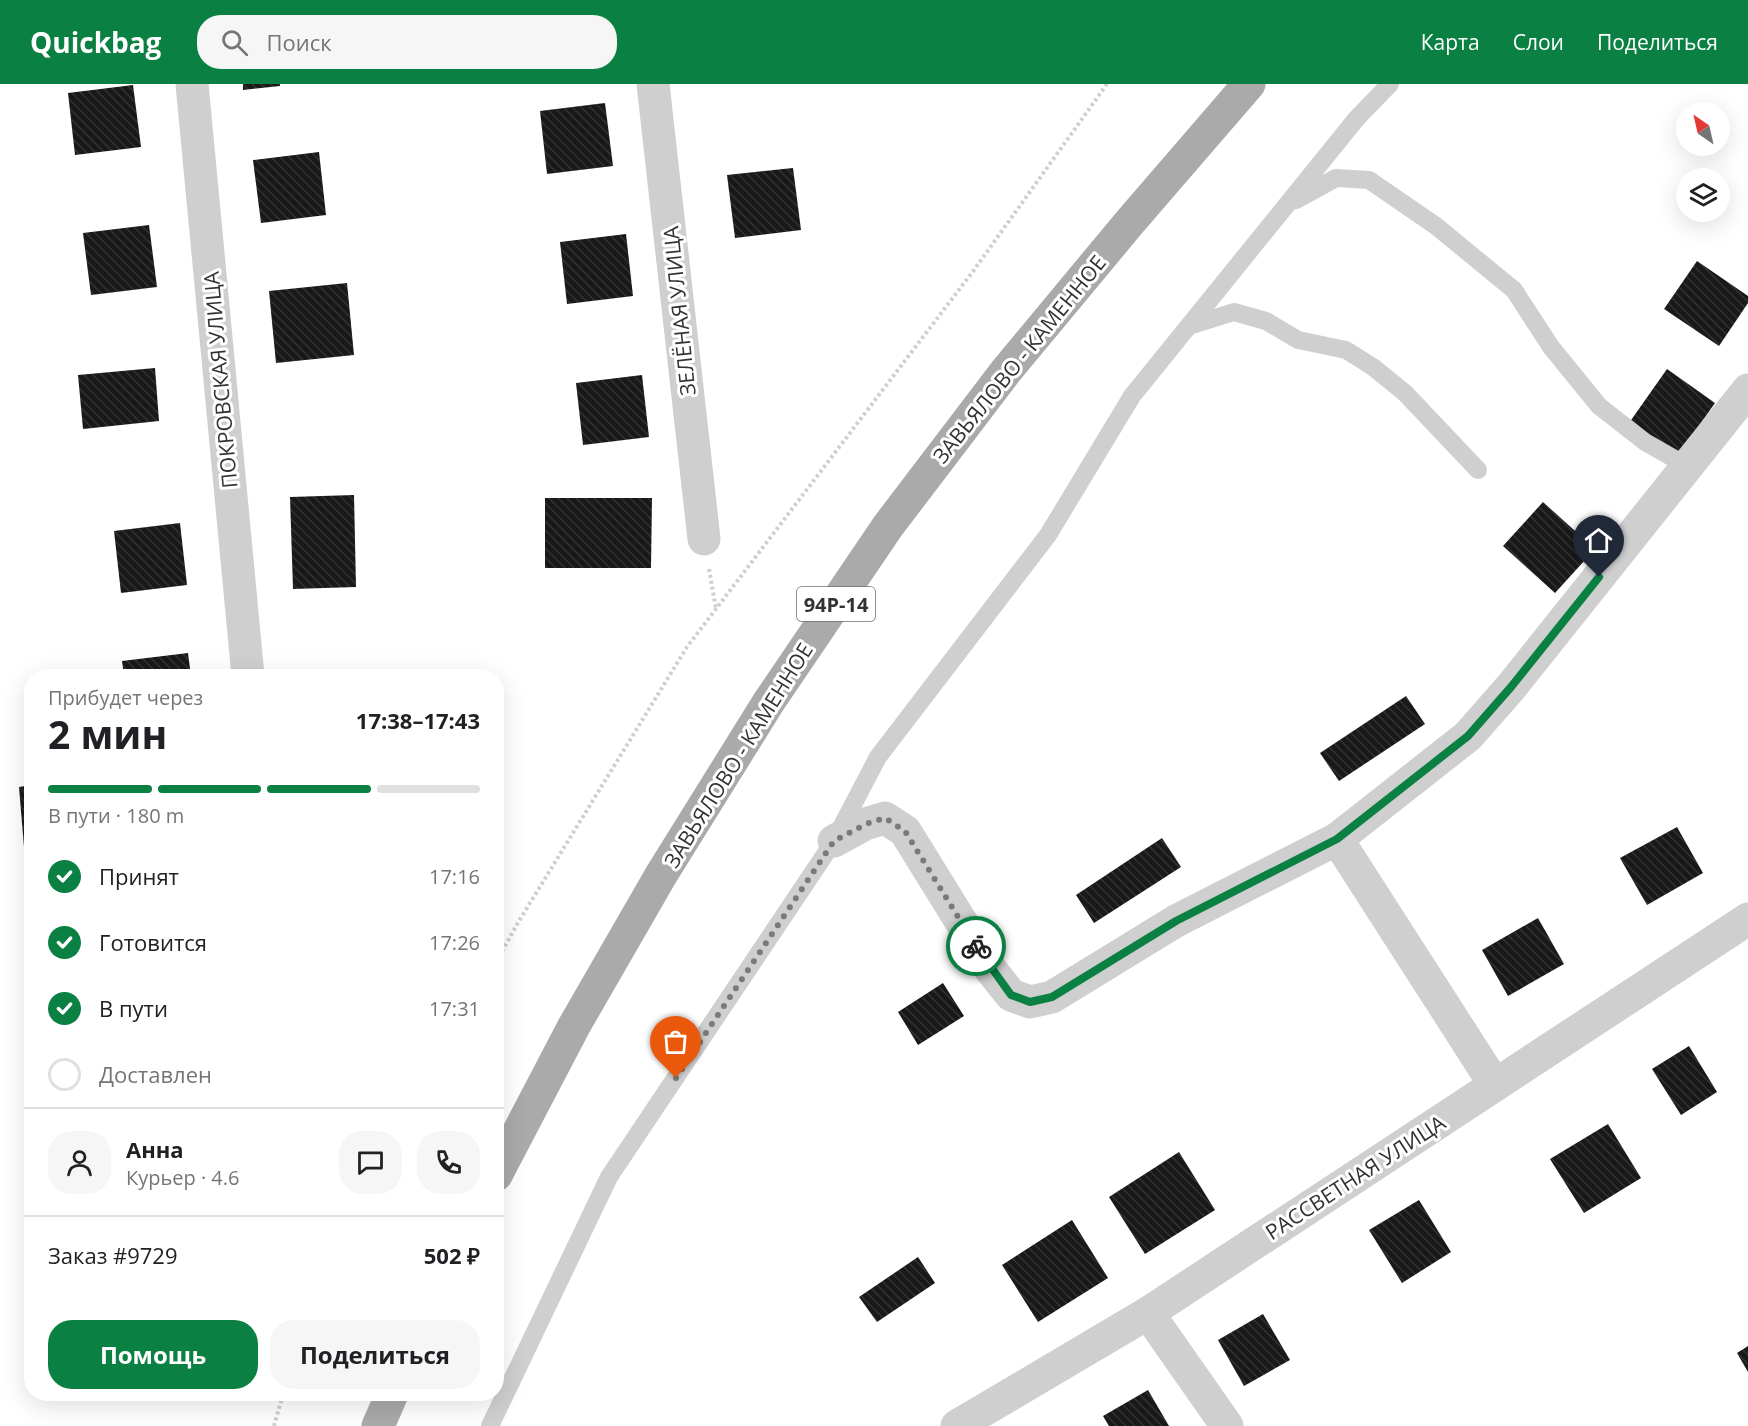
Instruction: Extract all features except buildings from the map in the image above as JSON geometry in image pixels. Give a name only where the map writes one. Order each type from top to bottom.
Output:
[{"type":"main road","name":"ЗАВЬЯЛОВО - КАМЕННОЕ","points":[[504,1160],[574,1026],[662,875],[768,703],[888,526],[1013,362],[1249,84]]},
{"type":"main road","points":[[378,1426],[389,1401]]},
{"type":"street","name":"ПОКРОВСКАЯ УЛИЦА","points":[[192,84],[247,669]]},
{"type":"street","name":"ЗЕЛЁНАЯ УЛИЦА","points":[[653,84],[704,539]]},
{"type":"street","points":[[834,841],[866,824],[885,818],[905,831],[991,970],[1011,995],[1030,1002],[1052,997],[1176,921],[1337,839],[1468,736],[1511,687],[1748,390]]},
{"type":"street","points":[[1337,839],[1495,1085]]},
{"type":"street","name":"РАССВЕТНАЯ УЛИЦА","points":[[957,1426],[1148,1313],[1748,919]]},
{"type":"street","points":[[1148,1313],[1227,1426]]},
{"type":"lane","points":[[504,1397],[609,1177],[834,841],[878,757],[1048,535],[1132,396],[1357,118],[1390,84]]},
{"type":"lane","points":[[1287,205],[1336,178],[1369,180],[1436,226],[1514,290],[1551,347],[1599,406],[1645,441],[1687,466]]},
{"type":"lane","points":[[1189,326],[1234,312],[1266,321],[1298,340],[1346,350],[1405,393],[1478,470]]},
{"type":"lane","points":[[490,1426],[502,1401]]},
{"type":"path","points":[[504,948],[687,647],[974,270],[1107,84]]},
{"type":"path","points":[[704,539],[716,609]]},
{"type":"path","points":[[274,1426],[281,1401]]},
{"type":"way so far","points":[[676,1078],[834,841],[866,824],[885,818],[905,831],[976,946]]},
{"type":"route","points":[[976,946],[1011,995],[1030,1002],[1052,997],[1176,921],[1337,839],[1468,736],[1511,687],[1599,577]]}]
